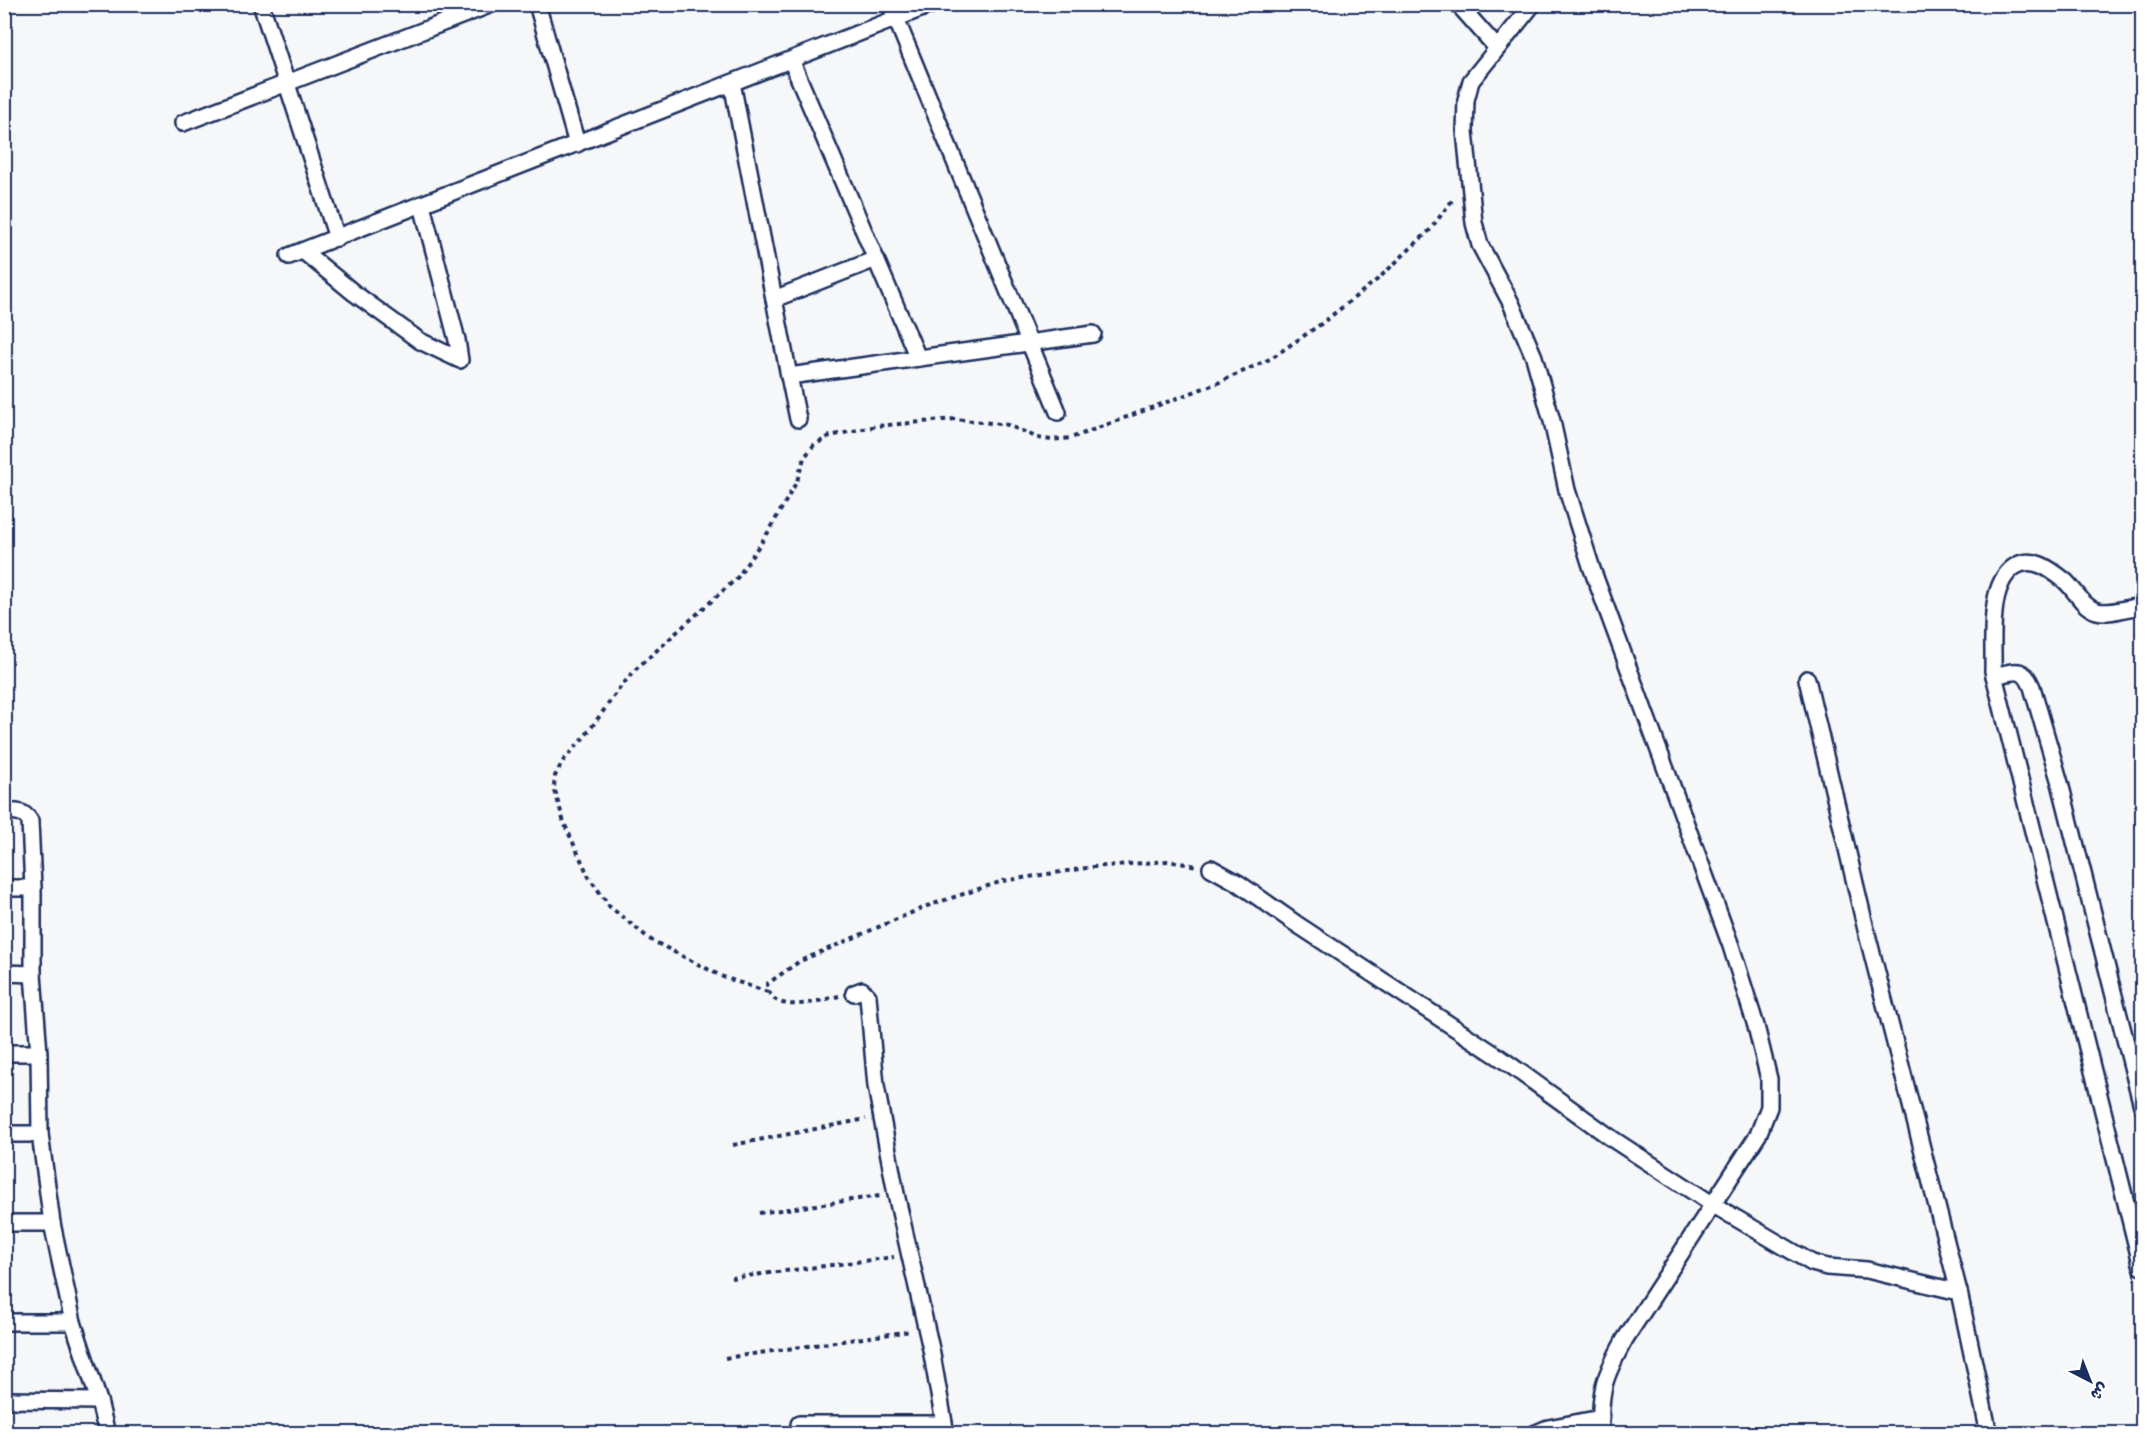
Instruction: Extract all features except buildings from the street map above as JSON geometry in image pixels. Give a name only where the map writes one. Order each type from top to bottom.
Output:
[{"type":"street","points":[[261,4],[337,238]]},
{"type":"street","points":[[183,123],[492,4]]},
{"type":"street","points":[[537,4],[577,144]]},
{"type":"street","points":[[422,205],[457,340],[460,360],[420,341],[296,254],[791,60],[893,12],[933,4]]},
{"type":"street","points":[[1458,4],[1497,48]]},
{"type":"street","points":[[1533,4],[1471,81],[1466,100],[1465,131],[1474,223],[1480,245],[1510,303],[1534,357],[1552,421],[1567,490],[1592,569],[1731,946],[1756,1026],[1769,1079],[1769,1107],[1758,1135],[1610,1366],[1601,1390],[1601,1426],[1548,1428],[1534,1434]]},
{"type":"street","points":[[893,12],[1058,412]]},
{"type":"street","points":[[791,60],[918,358]]},
{"type":"street","points":[[732,83],[798,418]]},
{"type":"street","points":[[774,299],[876,259]]},
{"type":"street","points":[[789,376],[1093,334]]},
{"type":"street","points":[[2142,607],[2106,612],[2096,611],[2087,607],[2068,584],[2040,564],[2018,564],[2006,573],[1998,585],[1995,599],[1994,676],[2142,1267]]},
{"type":"street","points":[[1994,676],[2022,672],[2027,676],[2032,687],[2060,783],[2142,1107]]},
{"type":"street","points":[[1807,679],[1867,934],[1959,1292],[1989,1434]]},
{"type":"street","points":[[4,812],[23,813],[30,821],[33,974],[39,1053],[40,1134],[52,1223],[73,1322],[99,1401],[107,1434]]},
{"type":"street","points":[[1211,868],[1238,883],[1502,1059],[1614,1140],[1712,1204],[1812,1263],[1827,1267],[1867,1270],[1959,1292]]},
{"type":"street","points":[[4,888],[33,888]]},
{"type":"street","points":[[4,973],[33,974]]},
{"type":"street","points":[[799,1424],[945,1429],[927,1329],[896,1194],[876,1086],[868,996],[861,990],[854,993]]},
{"type":"street","points":[[4,1053],[39,1053]]},
{"type":"street","points":[[4,1134],[40,1134]]},
{"type":"street","points":[[4,1223],[52,1223]]},
{"type":"street","points":[[4,1322],[73,1322]]},
{"type":"street","points":[[4,1400],[99,1401]]},
{"type":"path","points":[[854,993],[795,1005],[777,1001],[768,992],[723,976],[651,940],[610,907],[589,877],[564,823],[554,787],[555,776],[563,761],[586,735],[636,669],[737,578],[769,531],[797,481],[804,458],[814,445],[830,436],[878,426],[956,419],[1008,425],[1038,438],[1051,440],[1071,438],[1220,382],[1270,359],[1321,324],[1378,279],[1429,231],[1468,175]]},
{"type":"path","points":[[768,992],[767,984],[800,961],[927,906],[1003,881],[1093,867],[1168,861],[1211,868]]},
{"type":"path","points":[[733,1145],[882,1116]]},
{"type":"path","points":[[759,1213],[896,1194]]},
{"type":"path","points":[[731,1278],[910,1255]]},
{"type":"path","points":[[725,1358],[927,1329]]}]
